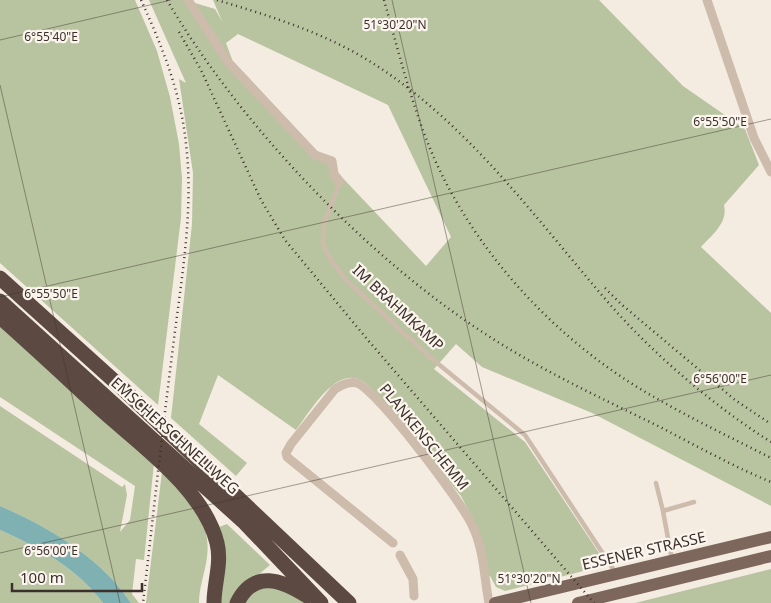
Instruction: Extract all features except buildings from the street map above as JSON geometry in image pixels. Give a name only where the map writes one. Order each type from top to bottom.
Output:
[{"type":"highway","points":[[0,278],[122,388],[349,603]]},
{"type":"highway","name":"EMSCHERSCHNELLWEG","points":[[0,301],[245,523],[319,603]]},
{"type":"highway","points":[[0,317],[153,456],[183,484],[194,498],[217,542],[219,555],[214,603]]},
{"type":"highway","points":[[237,603],[249,588],[266,580],[290,585],[319,603]]},
{"type":"main road","name":"ESSENER STRASSE","points":[[495,603],[771,537]]},
{"type":"main road","points":[[578,603],[771,556]]},
{"type":"street","name":"IM BRAHMKAMP","points":[[188,0],[228,62],[315,155],[332,161],[334,174],[340,182]]},
{"type":"street","points":[[707,0],[754,138],[771,172]]},
{"type":"street","name":"PLANKENSCHEMM","points":[[393,543],[287,458],[286,452],[291,444],[335,389],[343,384],[352,382],[369,390],[434,469],[465,511],[480,546],[489,603]]},
{"type":"street","points":[[400,554],[413,579],[414,596]]},
{"type":"lane","name":"IM BRAHMKAMP","points":[[340,182],[324,224],[323,243],[329,257],[346,280],[424,352],[525,434],[589,529],[617,575]]},
{"type":"lane","points":[[656,483],[672,561]]},
{"type":"lane","points":[[663,510],[694,502]]},
{"type":"green space","points":[[0,0],[135,0],[157,51],[170,97],[179,144],[182,178],[181,218],[158,405],[0,263]]},
{"type":"green space","points":[[149,0],[185,0],[215,9],[222,21],[213,0],[599,0],[683,86],[745,129],[759,165],[724,205],[725,211],[722,223],[701,247],[771,313],[771,506],[592,413],[482,367],[456,344],[434,369],[525,442],[607,565],[505,591],[496,587],[490,576],[487,575],[478,529],[461,496],[371,388],[360,380],[349,378],[339,381],[319,399],[296,430],[218,375],[199,424],[247,463],[236,476],[171,418],[192,224],[193,173],[179,79],[186,83]],"holes":[[[238,34],[388,105],[451,237],[426,266],[233,62],[226,43]]]},
{"type":"green space","points":[[0,322],[154,463],[144,560],[136,559],[132,594],[139,603],[131,603],[105,572],[73,546],[37,524],[0,506],[0,406],[122,487],[125,484],[127,495],[120,532],[130,520],[135,486],[0,397]]},
{"type":"green space","points":[[162,472],[189,500],[202,520],[206,532],[208,544],[207,557],[199,603],[146,603]]},
{"type":"green space","points":[[227,524],[270,565],[250,582],[233,603],[221,603],[223,542],[219,527]]},
{"type":"green space","points":[[0,530],[42,551],[69,569],[103,603],[0,603]]},
{"type":"green space","points":[[771,569],[771,603],[635,603]]},
{"type":"green space","points":[[261,587],[279,588],[305,603],[244,603],[247,598]]},
{"type":"water","points":[[0,506],[37,524],[73,546],[105,572],[131,603],[103,603],[69,569],[42,551],[0,530]]},
{"type":"railway","points":[[141,0],[170,70],[180,106],[188,169],[186,246],[143,603]]},
{"type":"railway","points":[[167,0],[197,47],[231,94],[269,141],[353,229],[398,269],[444,305],[490,337],[531,361],[572,384],[771,482]]},
{"type":"railway","points":[[217,0],[277,19],[337,43],[374,64],[409,89],[442,116],[502,177],[630,327],[708,397],[771,442]]},
{"type":"railway","points":[[384,0],[417,114],[434,158],[463,212],[507,274],[561,330],[622,377],[683,413],[771,458]]},
{"type":"railway","points":[[179,32],[201,70],[261,200],[285,240],[367,339],[594,603]]},
{"type":"railway","points":[[605,288],[621,304],[735,400],[771,424]]}]
